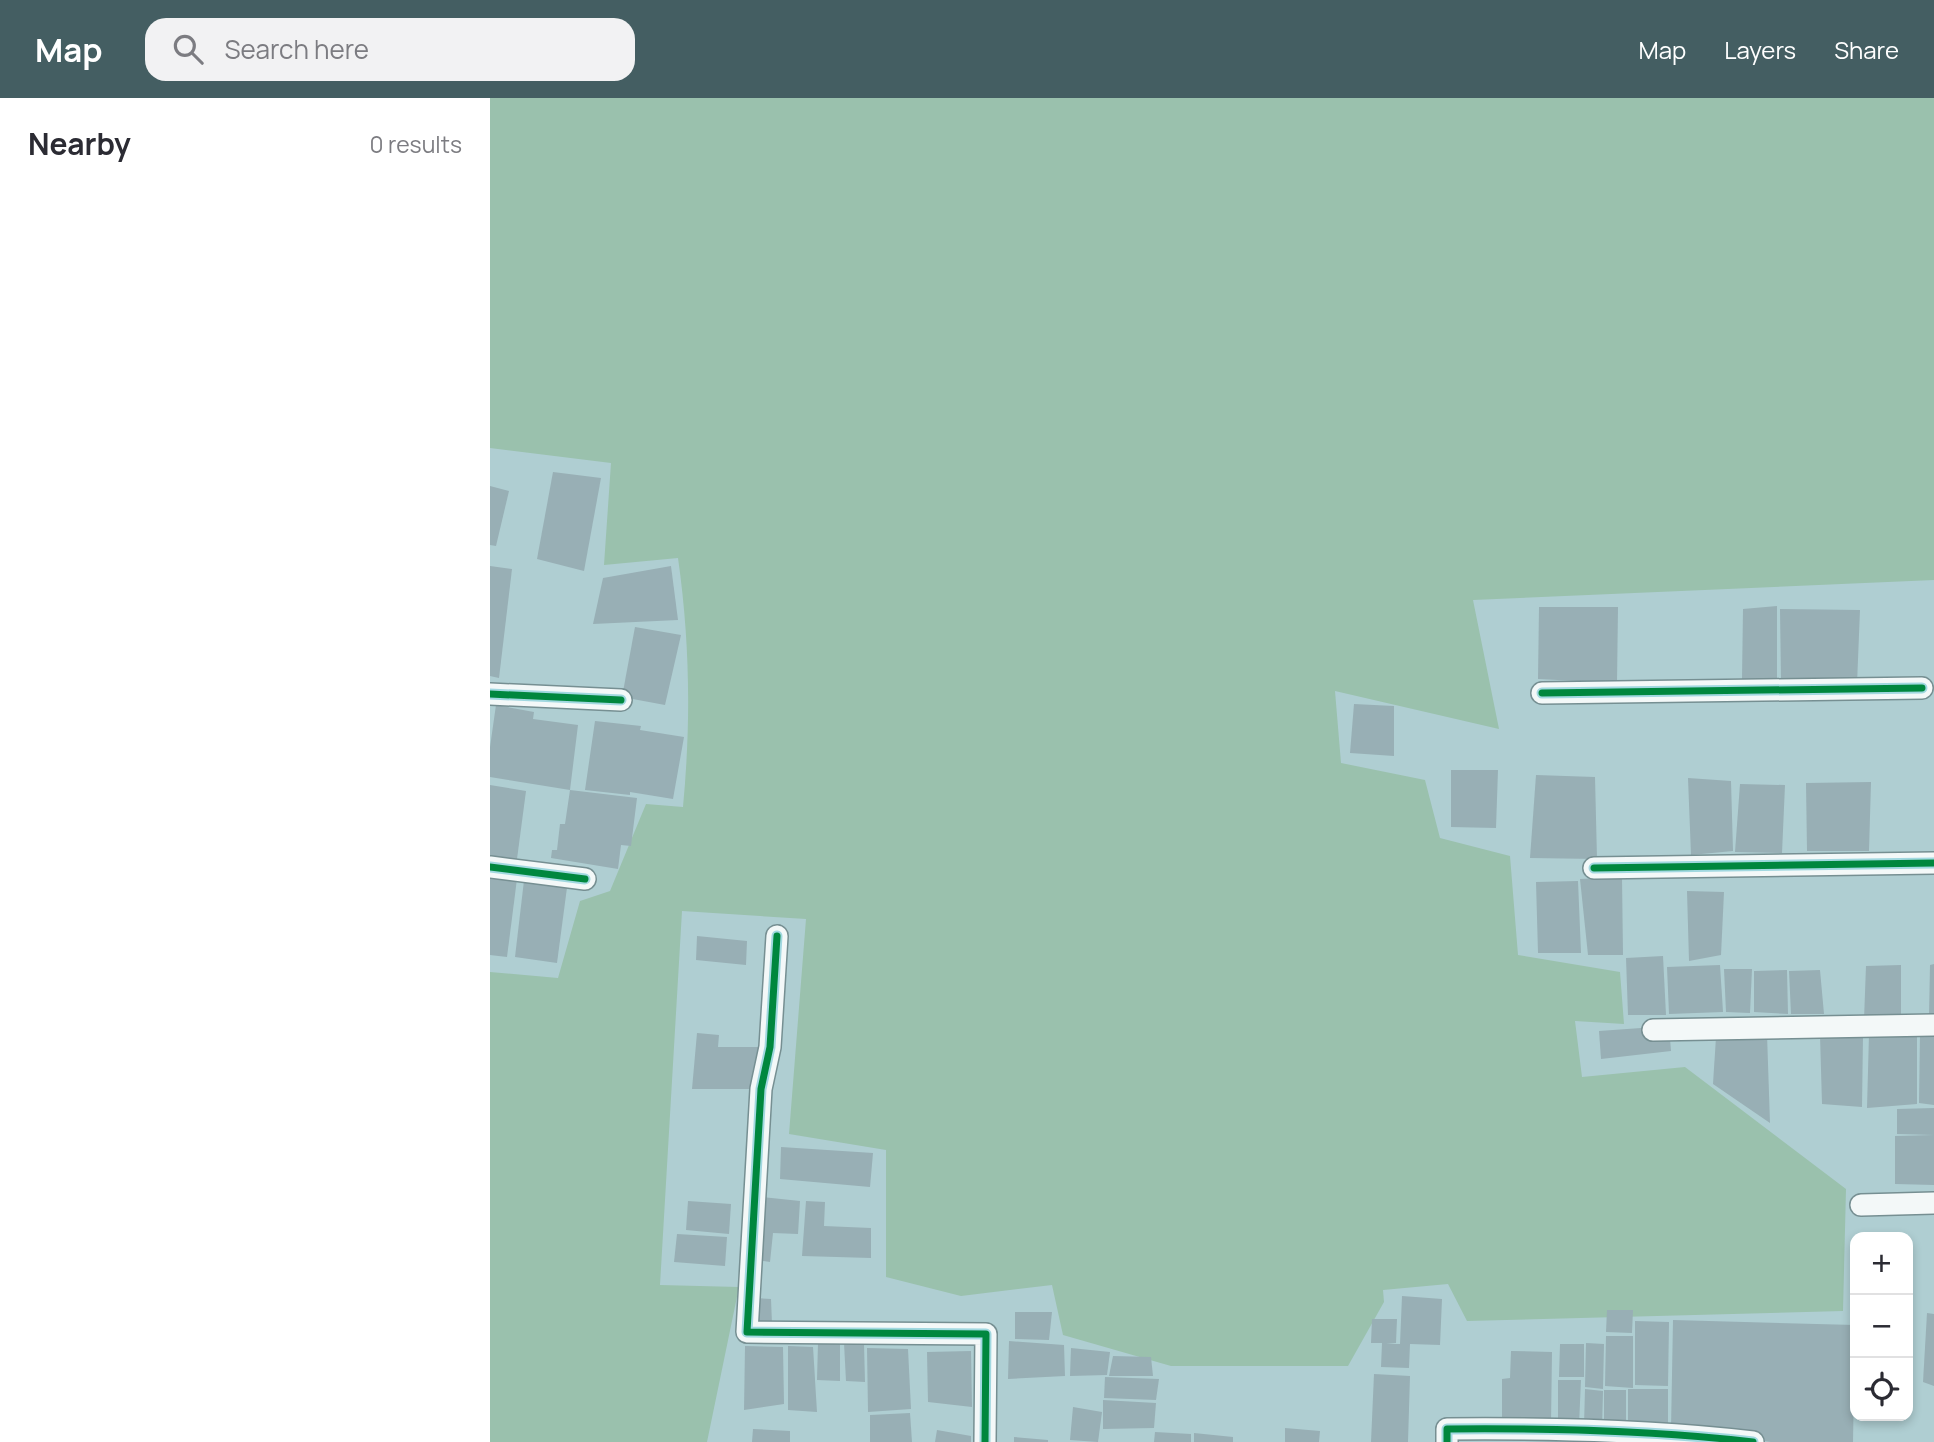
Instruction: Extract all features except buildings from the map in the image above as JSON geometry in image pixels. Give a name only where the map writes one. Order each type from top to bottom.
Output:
[{"type":"street","points":[[1542,693],[1922,688]]},
{"type":"street","points":[[490,694],[621,700]]},
{"type":"street","points":[[1594,868],[1934,863]]},
{"type":"street","points":[[490,867],[584,880]]},
{"type":"street","points":[[777,936],[770,1047],[761,1089],[747,1332],[986,1334],[985,1442]]},
{"type":"street","points":[[1653,1030],[1934,1026]]},
{"type":"street","points":[[1861,1205],[1934,1203]]},
{"type":"street","points":[[1447,1442],[1447,1429],[1569,1427],[1686,1434],[1753,1442]]},
{"type":"green space","points":[[490,98],[1934,98],[1934,580],[1473,600],[1499,729],[1335,691],[1341,763],[1425,780],[1440,838],[1510,856],[1518,955],[1620,972],[1624,1024],[1575,1021],[1582,1077],[1685,1067],[1846,1189],[1843,1311],[1467,1321],[1448,1284],[1383,1290],[1384,1302],[1348,1366],[1171,1366],[1063,1335],[1052,1285],[961,1296],[886,1277],[886,1150],[789,1134],[806,919],[682,911],[660,1285],[739,1287],[707,1442],[490,1442],[490,972],[558,978],[580,901],[610,891],[646,804],[683,807],[688,713],[685,620],[678,558],[604,565],[611,463],[490,448]]},
{"type":"cycle path","points":[[1542,693],[1922,688]]},
{"type":"cycle path","points":[[490,694],[621,700]]},
{"type":"cycle path","points":[[1594,868],[1934,863]]},
{"type":"cycle path","points":[[490,867],[585,879]]},
{"type":"cycle path","points":[[777,936],[770,1047],[761,1089],[747,1332],[986,1334],[985,1442]]},
{"type":"cycle path","points":[[1447,1442],[1447,1429],[1639,1432],[1753,1442]]}]
